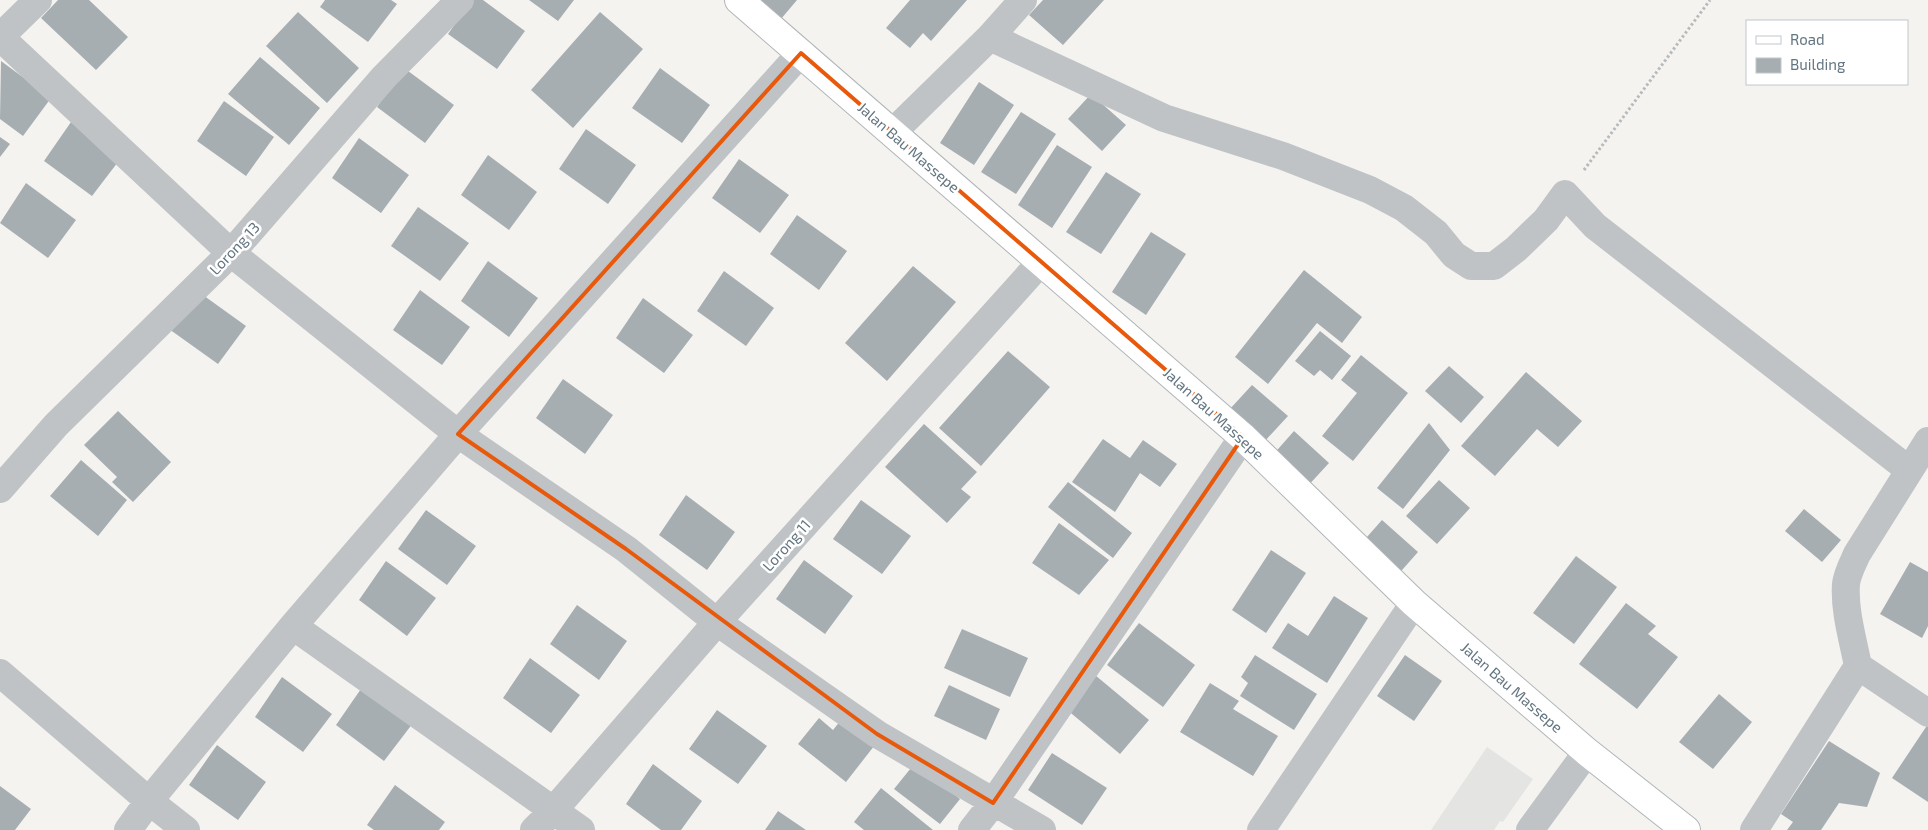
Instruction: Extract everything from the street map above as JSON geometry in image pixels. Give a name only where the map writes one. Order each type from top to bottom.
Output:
[{"type":"main road","name":"Jalan Bau Massepe","points":[[739,0],[1243,437],[1414,603],[1587,752],[1686,830]]},
{"type":"street","points":[[38,0],[0,36],[231,253],[458,434],[626,549],[717,622],[877,734],[1042,830]]},
{"type":"street","name":"Lorong 13","points":[[0,489],[56,426],[231,253],[384,77],[460,0]]},
{"type":"street","points":[[893,132],[990,37],[1023,0]]},
{"type":"street","points":[[990,37],[1164,118],[1274,153],[1370,190],[1404,208],[1436,233],[1454,255],[1471,266],[1494,266],[1516,249],[1568,198],[1595,226],[1909,470]]},
{"type":"street","points":[[128,830],[293,626],[458,434],[801,53]]},
{"type":"street","name":"Lorong 11","points":[[534,830],[553,811],[717,622],[1042,262]]},
{"type":"street","points":[[972,830],[993,803],[1243,437]]},
{"type":"street","points":[[1754,830],[1858,666],[1847,607],[1846,583],[1856,554],[1928,441]]},
{"type":"street","points":[[1261,830],[1414,603]]},
{"type":"street","points":[[293,626],[581,830]]},
{"type":"street","points":[[1858,666],[1928,713]]},
{"type":"street","points":[[0,673],[149,802],[186,830]]},
{"type":"street","points":[[1530,830],[1587,752]]},
{"type":"path","points":[[1568,198],[1710,0]]},
{"type":"highlighted area","points":[[801,53],[1243,437],[993,803],[877,734],[626,549],[458,434]]},
{"type":"shaded area","points":[[1487,747],[1533,779],[1503,822],[1500,821],[1494,830],[1431,830]]},
{"type":"building","points":[[58,0],[89,0],[128,37],[96,70],[41,18]]},
{"type":"building","points":[[325,0],[391,0],[397,4],[368,42],[320,7]]},
{"type":"building","points":[[472,0],[483,0],[525,31],[497,69],[448,34]]},
{"type":"building","points":[[529,0],[574,0],[558,21]]},
{"type":"building","points":[[760,0],[797,0],[781,19]]},
{"type":"building","points":[[910,0],[967,0],[931,41],[923,33],[910,48],[886,28]]},
{"type":"building","points":[[1043,0],[1104,0],[1063,45],[1029,15]]},
{"type":"building","points":[[298,12],[359,68],[327,103],[266,46]]},
{"type":"building","points":[[600,12],[643,49],[573,128],[531,90]]},
{"type":"building","points":[[260,57],[320,108],[289,145],[228,94]]},
{"type":"building","points":[[1,61],[51,98],[23,136],[0,119]]},
{"type":"building","points":[[404,68],[454,105],[425,143],[377,107]]},
{"type":"building","points":[[660,68],[710,105],[682,143],[632,108]]},
{"type":"building","points":[[979,82],[1014,105],[974,165],[940,143]]},
{"type":"building","points":[[1091,94],[1126,125],[1102,151],[1068,119]]},
{"type":"building","points":[[224,101],[274,137],[246,176],[197,141]]},
{"type":"building","points":[[1021,112],[1056,134],[1016,194],[981,172]]},
{"type":"building","points":[[71,122],[121,158],[92,196],[44,161]]},
{"type":"building","points":[[586,129],[636,165],[608,204],[559,169]]},
{"type":"building","points":[[0,137],[10,144],[0,157]]},
{"type":"building","points":[[359,138],[409,175],[381,213],[332,178]]},
{"type":"building","points":[[1057,145],[1092,167],[1052,228],[1018,205]]},
{"type":"building","points":[[488,155],[537,192],[509,230],[461,195]]},
{"type":"building","points":[[739,159],[789,195],[760,233],[712,198]]},
{"type":"building","points":[[1106,172],[1141,194],[1101,254],[1066,232]]},
{"type":"building","points":[[26,183],[76,220],[48,258],[0,223]]},
{"type":"building","points":[[418,207],[469,243],[440,281],[391,246]]},
{"type":"building","points":[[797,215],[847,251],[819,290],[770,254]]},
{"type":"building","points":[[1151,232],[1186,254],[1146,315],[1112,292]]},
{"type":"building","points":[[488,261],[538,298],[509,337],[461,301]]},
{"type":"building","points":[[913,266],[956,302],[887,381],[845,343]]},
{"type":"building","points":[[1304,270],[1362,317],[1342,343],[1317,323],[1268,384],[1235,357]]},
{"type":"building","points":[[724,271],[774,308],[746,346],[697,311]]},
{"type":"building","points":[[196,290],[246,326],[218,364],[169,329]]},
{"type":"building","points":[[420,290],[470,327],[442,365],[393,330]]},
{"type":"building","points":[[643,298],[693,335],[664,373],[616,338]]},
{"type":"building","points":[[1320,331],[1351,356],[1332,380],[1320,370],[1314,376],[1295,361]]},
{"type":"building","points":[[1008,351],[1050,387],[981,466],[939,428]]},
{"type":"building","points":[[1361,355],[1408,393],[1353,461],[1322,436],[1357,393],[1341,380]]},
{"type":"building","points":[[1449,366],[1484,397],[1461,423],[1425,391]]},
{"type":"building","points":[[1526,372],[1582,421],[1558,447],[1537,429],[1495,476],[1461,446]]},
{"type":"building","points":[[563,379],[613,415],[585,454],[536,418]]},
{"type":"building","points":[[1252,385],[1288,416],[1264,442],[1229,410]]},
{"type":"building","points":[[118,411],[171,462],[133,502],[112,482],[117,477],[84,445]]},
{"type":"building","points":[[1429,423],[1450,450],[1403,509],[1377,488]]},
{"type":"building","points":[[924,424],[977,472],[961,489],[971,497],[947,523],[885,467]]},
{"type":"building","points":[[1294,431],[1329,463],[1305,489],[1271,457]]},
{"type":"building","points":[[1103,439],[1130,458],[1143,440],[1177,464],[1160,487],[1140,473],[1115,512],[1072,482]]},
{"type":"building","points":[[81,460],[127,500],[98,536],[50,496]]},
{"type":"building","points":[[1439,480],[1470,508],[1437,544],[1406,516]]},
{"type":"building","points":[[1068,482],[1132,533],[1113,558],[1048,507]]},
{"type":"building","points":[[686,495],[735,532],[707,570],[659,535]]},
{"type":"building","points":[[861,500],[911,536],[882,574],[833,539]]},
{"type":"building","points":[[1804,509],[1841,540],[1822,562],[1785,531]]},
{"type":"building","points":[[426,510],[476,546],[447,585],[398,549]]},
{"type":"building","points":[[1382,520],[1418,552],[1395,578],[1359,546]]},
{"type":"building","points":[[1059,523],[1109,560],[1079,595],[1032,563]]},
{"type":"building","points":[[1271,550],[1306,573],[1266,633],[1232,610]]},
{"type":"building","points":[[1576,556],[1617,587],[1574,644],[1533,613]]},
{"type":"building","points":[[804,560],[853,596],[825,634],[776,599]]},
{"type":"building","points":[[386,561],[436,598],[407,636],[359,600]]},
{"type":"building","points":[[1910,562],[1928,572],[1928,626],[1922,638],[1880,614]]},
{"type":"building","points":[[1334,596],[1368,618],[1327,683],[1272,648],[1288,623],[1308,636]]},
{"type":"building","points":[[1626,603],[1656,626],[1648,634],[1678,657],[1637,709],[1579,664]]},
{"type":"building","points":[[577,605],[627,641],[599,680],[550,644]]},
{"type":"building","points":[[1139,623],[1195,665],[1163,707],[1107,665]]},
{"type":"building","points":[[962,629],[1028,658],[1010,697],[944,668]]},
{"type":"building","points":[[1255,655],[1317,694],[1294,730],[1240,696],[1248,683],[1241,677]]},
{"type":"building","points":[[1405,655],[1442,681],[1414,721],[1377,696]]},
{"type":"building","points":[[530,658],[580,695],[551,733],[503,698]]},
{"type":"building","points":[[1095,675],[1149,720],[1120,754],[1066,709]]},
{"type":"building","points":[[282,677],[332,714],[303,752],[255,717]]},
{"type":"building","points":[[1210,683],[1239,701],[1233,709],[1278,736],[1253,776],[1180,732]]},
{"type":"building","points":[[949,685],[1000,709],[986,740],[934,716]]},
{"type":"building","points":[[363,686],[413,723],[384,761],[336,725]]},
{"type":"building","points":[[1719,694],[1752,722],[1713,769],[1679,742]]},
{"type":"building","points":[[717,710],[767,746],[738,784],[689,749]]},
{"type":"building","points":[[845,715],[878,741],[846,782],[798,744],[819,718],[833,730]]},
{"type":"building","points":[[1928,724],[1928,802],[1892,778]]},
{"type":"building","points":[[1829,741],[1880,773],[1867,807],[1839,803],[1821,830],[1787,830],[1793,822],[1781,814]]},
{"type":"building","points":[[217,745],[266,782],[238,820],[189,785]]},
{"type":"building","points":[[1052,753],[1107,788],[1082,825],[1028,790]]},
{"type":"building","points":[[915,763],[960,799],[940,824],[894,789]]},
{"type":"building","points":[[653,764],[702,801],[681,830],[661,830],[626,804]]},
{"type":"building","points":[[395,785],[445,822],[439,830],[374,830],[367,825]]},
{"type":"building","points":[[0,786],[31,809],[15,830],[0,830]]},
{"type":"building","points":[[881,788],[933,830],[864,830],[854,822]]},
{"type":"building","points":[[778,811],[806,830],[765,830]]}]
